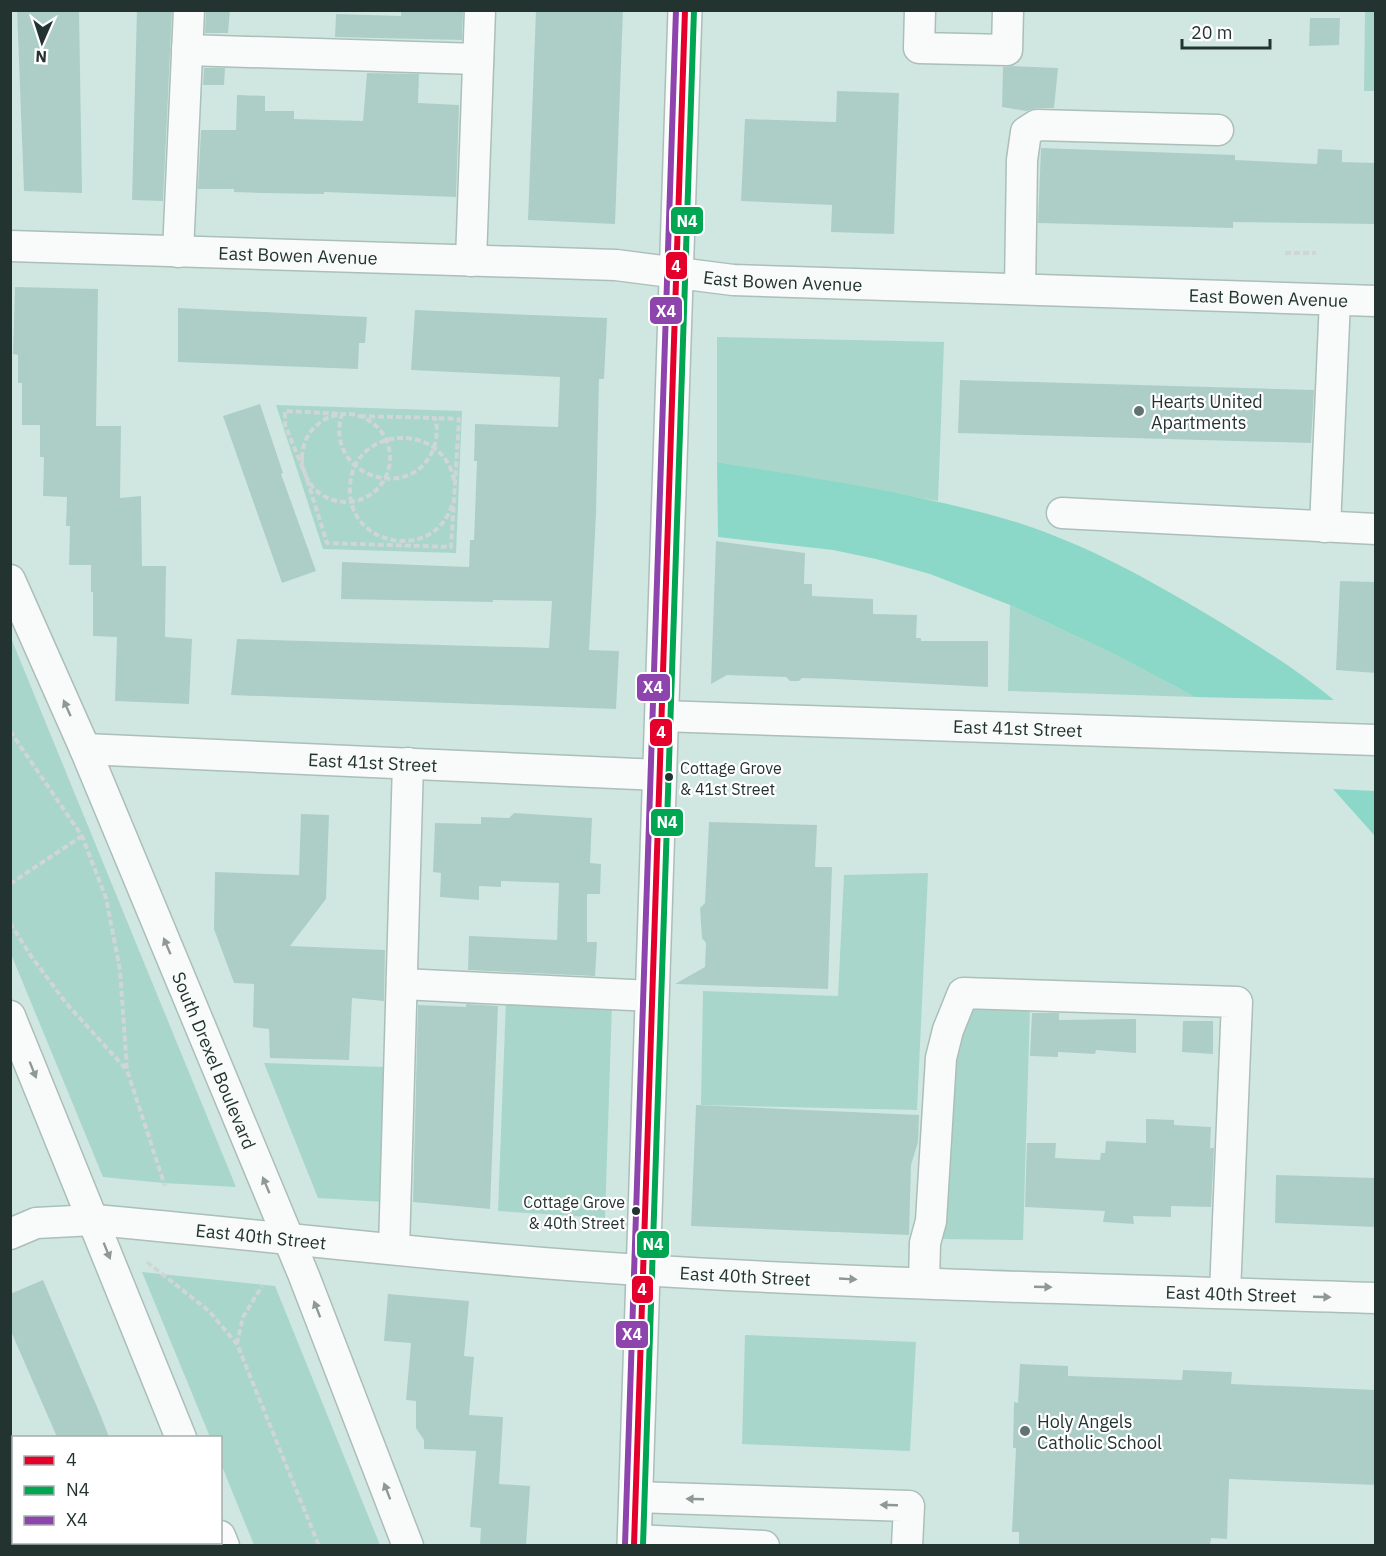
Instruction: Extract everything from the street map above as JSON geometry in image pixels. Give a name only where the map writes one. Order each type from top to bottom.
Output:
[{"type":"main road","points":[[634,1543],[685,10]]},
{"type":"street","points":[[178,252],[189,10]]},
{"type":"street","points":[[471,261],[480,10]]},
{"type":"street","points":[[920,10],[919,48],[1007,50],[1008,10]]},
{"type":"street","points":[[187,50],[478,59]]},
{"type":"street","points":[[1020,289],[1022,160],[1026,132],[1037,125],[1218,130]]},
{"type":"street","name":"East Bowen Avenue","points":[[10,246],[616,265],[733,280],[1376,301]]},
{"type":"street","points":[[1325,527],[1335,300]]},
{"type":"street","points":[[1062,513],[1376,529]]},
{"type":"street","name":"South Drexel Boulevard","points":[[10,580],[85,749],[288,1239],[408,1545]]},
{"type":"street","name":"East 41st Street","points":[[661,716],[1376,740]]},
{"type":"street","name":"East 41st Street","points":[[85,749],[659,775]]},
{"type":"street","points":[[394,1249],[408,763]]},
{"type":"street","points":[[402,984],[652,996]]},
{"type":"street","points":[[924,1283],[925,1243],[931,1221],[940,1058],[963,993],[1237,1002],[1225,1293]]},
{"type":"street","points":[[10,1016],[181,1436]]},
{"type":"street","name":"East 40th Street","points":[[10,1234],[36,1223],[94,1220],[643,1270],[924,1283],[1376,1298]]},
{"type":"street","points":[[635,1497],[909,1506],[907,1545]]},
{"type":"street","points":[[634,1543],[764,1545]]},
{"type":"path","points":[[1285,253],[1316,253]]},
{"type":"path","points":[[342,414],[324,420],[310,432],[303,449],[302,458],[306,476],[327,543],[451,547],[459,419],[285,411],[285,425],[306,476],[325,496],[342,502],[369,496],[385,479],[390,458],[387,440],[376,425],[360,416]]},
{"type":"path","points":[[342,414],[339,428],[341,443],[347,457],[355,467],[370,476],[385,479],[401,477],[415,470],[427,460],[433,448],[437,430],[435,418]]},
{"type":"path","points":[[454,498],[445,520],[437,529],[421,538],[403,542],[391,541],[369,530],[354,511],[350,487],[355,467],[364,453],[387,440],[408,438],[420,440],[433,448],[448,463],[455,486]]},
{"type":"path","points":[[10,731],[82,836],[106,898],[120,970],[127,1070],[165,1186]]},
{"type":"path","points":[[10,884],[89,831]]},
{"type":"path","points":[[10,923],[66,1003],[127,1070]]},
{"type":"path","points":[[147,1262],[209,1311],[237,1344],[319,1545]]},
{"type":"path","points":[[237,1344],[243,1317],[262,1286]]},
{"type":"green space","points":[[1365,11],[1375,11],[1375,91],[1364,91]]},
{"type":"green space","points":[[717,337],[944,342],[938,501],[717,462]]},
{"type":"green space","points":[[276,405],[462,411],[456,553],[323,549]]},
{"type":"green space","points":[[717,462],[945,503],[1044,532],[1118,564],[1187,603],[1274,656],[1334,700],[1195,697],[1114,654],[1010,605],[930,574],[833,550],[718,537]]},
{"type":"green space","points":[[1010,605],[1114,654],[1195,697],[1008,691]]},
{"type":"green space","points":[[11,638],[236,1187],[103,1177],[11,954]]},
{"type":"green space","points":[[1333,789],[1375,791],[1375,836]]},
{"type":"green space","points":[[928,873],[917,1110],[701,1105],[703,991],[838,996],[844,875]]},
{"type":"green space","points":[[506,1000],[612,1004],[605,1218],[498,1211]]},
{"type":"green space","points":[[971,1005],[1030,1008],[1023,1240],[939,1239],[951,1054]]},
{"type":"green space","points":[[264,1063],[385,1067],[385,1202],[318,1198]]},
{"type":"green space","points":[[142,1272],[275,1286],[380,1545],[254,1545],[222,1466],[222,1436],[210,1436]]},
{"type":"green space","points":[[745,1335],[916,1342],[910,1451],[742,1444]]},
{"type":"building","points":[[17,10],[79,10],[82,193],[24,191]]},
{"type":"building","points":[[137,10],[172,10],[163,201],[132,200]]},
{"type":"building","points":[[206,10],[230,10],[228,33],[205,33]]},
{"type":"building","points":[[536,10],[623,10],[615,224],[528,220]]},
{"type":"building","points":[[401,11],[463,12],[462,40],[335,37],[336,14],[401,16]]},
{"type":"building","points":[[1310,18],[1340,18],[1339,45],[1309,46]]},
{"type":"building","points":[[1003,67],[1058,68],[1054,108],[1037,108],[1026,111],[1002,107]]},
{"type":"building","points":[[204,68],[225,68],[224,85],[203,85]]},
{"type":"building","points":[[367,73],[419,74],[418,103],[459,105],[456,197],[324,192],[324,194],[262,193],[234,192],[234,189],[198,189],[201,130],[236,130],[237,95],[265,96],[265,111],[294,111],[294,119],[363,121]]},
{"type":"building","points":[[837,91],[899,93],[894,234],[831,232],[832,205],[741,201],[745,119],[836,122]]},
{"type":"building","points":[[1041,148],[1235,155],[1235,160],[1317,164],[1318,149],[1342,150],[1342,162],[1376,163],[1376,224],[1233,222],[1233,228],[1038,223]]},
{"type":"building","points":[[15,287],[98,289],[96,426],[121,426],[120,498],[141,496],[142,566],[166,566],[165,637],[192,639],[189,704],[115,701],[117,637],[93,636],[91,565],[69,565],[70,526],[66,526],[67,497],[43,496],[44,457],[40,457],[40,425],[22,425],[22,383],[18,383],[18,355],[13,354]]},
{"type":"building","points":[[178,308],[367,317],[365,343],[359,343],[358,369],[178,362]]},
{"type":"building","points":[[415,310],[607,318],[604,379],[599,379],[596,514],[589,650],[619,651],[616,709],[231,695],[237,639],[549,648],[552,601],[341,599],[342,562],[469,567],[470,540],[474,540],[477,461],[474,461],[475,424],[558,427],[560,377],[411,370]]},
{"type":"building","name":"Hearts United Apartments","points":[[960,380],[1314,390],[1311,443],[958,433]]},
{"type":"building","points":[[260,404],[283,473],[281,474],[316,571],[282,583],[223,416]]},
{"type":"building","points":[[716,541],[805,553],[804,584],[812,584],[812,596],[873,599],[873,614],[917,615],[916,638],[921,638],[921,641],[988,641],[988,687],[802,678],[799,681],[790,681],[786,677],[727,675],[711,684]]},
{"type":"building","points":[[1340,581],[1376,582],[1376,673],[1336,670]]},
{"type":"building","points":[[514,813],[592,818],[590,863],[601,864],[600,894],[587,894],[587,942],[597,942],[595,976],[468,970],[469,936],[557,940],[559,883],[501,881],[501,887],[479,886],[479,900],[440,897],[441,873],[433,872],[435,823],[481,824],[481,817],[509,818]]},
{"type":"building","points":[[301,814],[329,815],[326,899],[290,946],[385,950],[384,1001],[352,998],[349,1060],[270,1058],[269,1029],[253,1027],[254,984],[234,983],[214,929],[215,872],[299,875]]},
{"type":"building","points":[[709,822],[817,825],[815,867],[832,867],[828,989],[675,984],[705,967],[706,943],[702,938],[700,908],[705,903]]},
{"type":"building","points":[[466,1004],[498,1006],[490,1209],[413,1202],[418,1005],[466,1007]]},
{"type":"building","points":[[1032,1013],[1059,1013],[1059,1020],[1136,1019],[1136,1053],[1096,1050],[1095,1054],[1058,1052],[1058,1057],[1030,1056]]},
{"type":"building","points":[[1183,1021],[1213,1021],[1213,1054],[1182,1052]]},
{"type":"building","points":[[696,1105],[919,1115],[918,1142],[911,1165],[909,1235],[691,1226]]},
{"type":"building","points":[[1146,1119],[1174,1120],[1174,1125],[1211,1127],[1210,1148],[1214,1148],[1211,1207],[1171,1206],[1171,1217],[1133,1216],[1134,1224],[1103,1222],[1105,1211],[1025,1207],[1027,1143],[1056,1143],[1055,1158],[1100,1160],[1101,1153],[1105,1153],[1106,1141],[1146,1143]]},
{"type":"building","points":[[1276,1175],[1376,1178],[1376,1227],[1275,1223]]},
{"type":"building","points":[[43,1280],[109,1436],[57,1436],[10,1329],[10,1294]]},
{"type":"building","points":[[388,1294],[469,1301],[464,1356],[474,1357],[469,1415],[503,1417],[499,1484],[530,1486],[526,1545],[480,1545],[481,1528],[470,1527],[476,1451],[424,1449],[424,1440],[416,1428],[416,1401],[406,1400],[411,1343],[384,1341]]},
{"type":"building","name":"Holy Angels Catholic School","points":[[1020,1364],[1068,1366],[1068,1376],[1182,1380],[1183,1370],[1232,1372],[1231,1384],[1376,1390],[1376,1485],[1229,1479],[1227,1539],[1211,1538],[1210,1545],[1019,1545],[1019,1532],[1012,1532],[1016,1448],[1013,1448],[1014,1402],[1018,1403]]},
{"type":"transit line","name":"X4","points":[[625,1545],[676,10]]},
{"type":"transit line","name":"4","points":[[634,1545],[685,10]]},
{"type":"transit line","name":"N4","points":[[643,1545],[694,10]]},
{"type":"place","name":"Hearts United Apartments","points":[[1139,411]]},
{"type":"place","name":"Cottage Grove & 41st Street","points":[[669,777]]},
{"type":"place","name":"Cottage Grove & 40th Street","points":[[636,1211]]},
{"type":"place","name":"Holy Angels Catholic School","points":[[1025,1431]]}]
